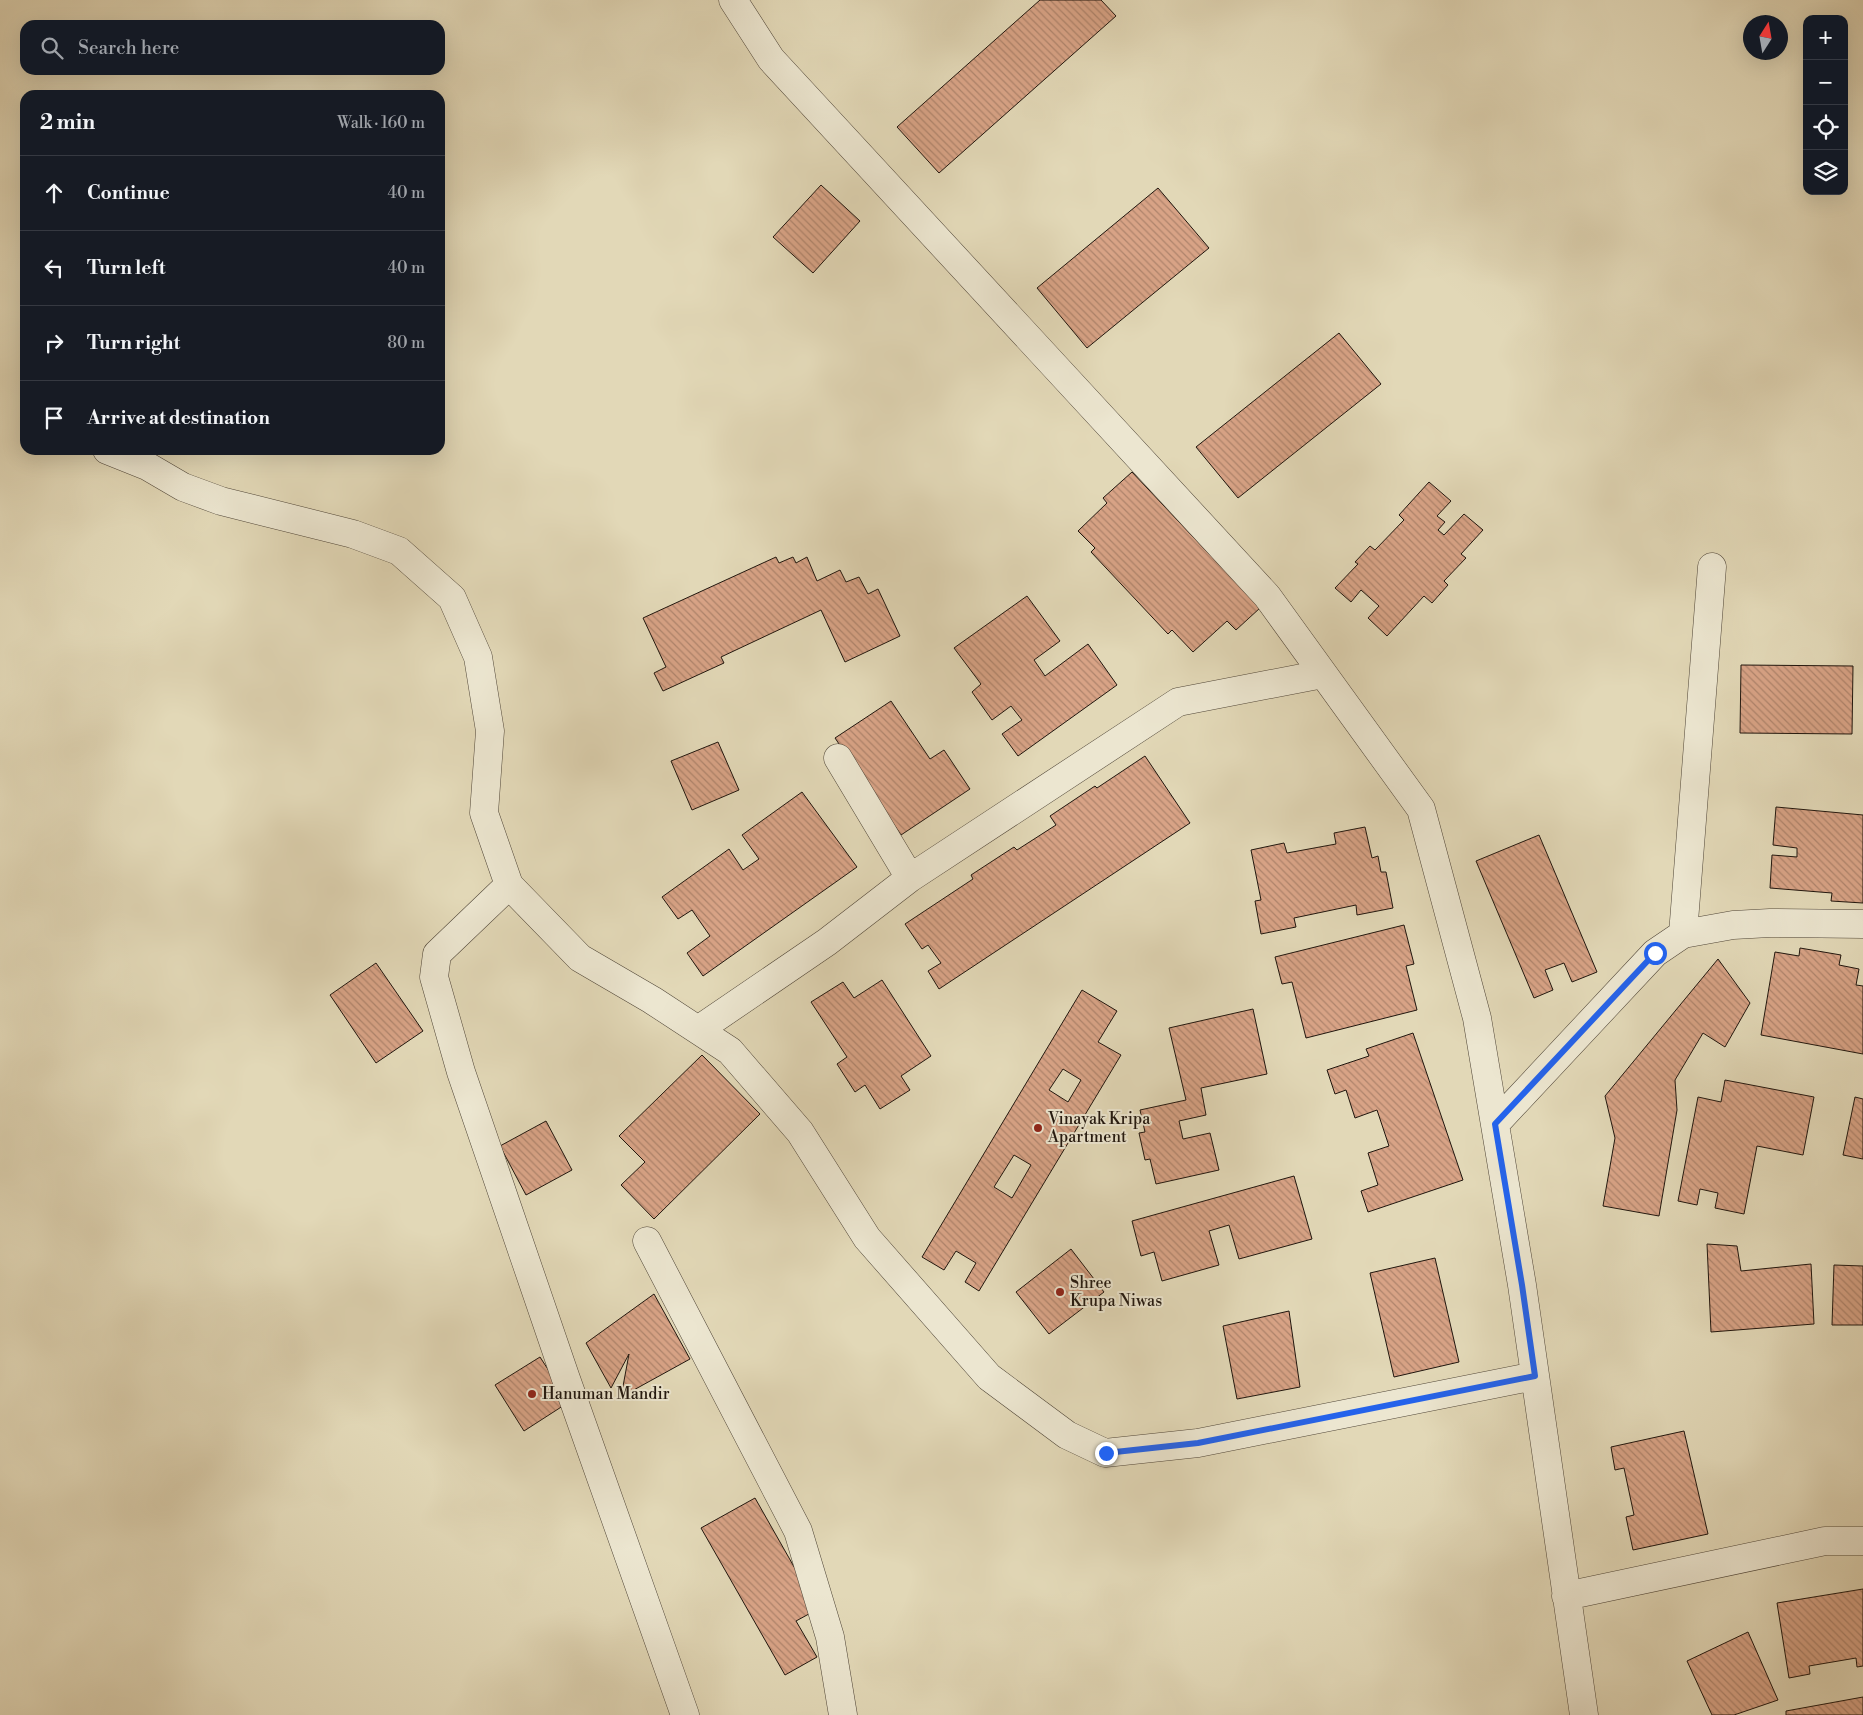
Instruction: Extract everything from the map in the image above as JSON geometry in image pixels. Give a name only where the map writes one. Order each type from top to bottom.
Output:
[{"type":"street","points":[[733,0],[771,59],[1267,596],[1421,809],[1477,1018],[1522,1285],[1584,1715]]},
{"type":"street","points":[[120,455],[147,466],[184,487],[222,502],[353,534],[399,551],[452,598],[478,657],[490,731],[484,813],[509,885],[580,958],[652,1000],[730,1051],[800,1132],[867,1238],[989,1377],[1067,1435],[1106,1453],[1198,1443],[1535,1376]]},
{"type":"street","points":[[1683,934],[1712,567]]},
{"type":"street","points":[[698,1030],[827,942],[910,878],[1178,702],[1323,674]]},
{"type":"street","points":[[838,758],[910,878]]},
{"type":"street","points":[[509,885],[437,954],[434,976],[461,1072],[568,1386],[685,1715]]},
{"type":"street","points":[[1495,1124],[1655,953],[1683,934],[1734,925],[1770,922],[1863,924]]},
{"type":"street","points":[[647,1241],[798,1531],[830,1637],[843,1715]]},
{"type":"street","points":[[1566,1596],[1825,1541],[1863,1541]]},
{"type":"building","points":[[1040,0],[1101,0],[1116,16],[939,173],[897,127]]},
{"type":"building","points":[[821,185],[860,221],[813,273],[773,237]]},
{"type":"building","points":[[1158,188],[1209,248],[1087,348],[1037,288]]},
{"type":"building","points":[[1339,333],[1381,384],[1238,498],[1196,447]]},
{"type":"building","points":[[1132,472],[1260,608],[1236,630],[1227,621],[1193,652],[1172,630],[1168,634],[1091,552],[1095,548],[1078,531],[1107,503],[1103,498]]},
{"type":"building","points":[[1429,482],[1451,501],[1437,516],[1445,522],[1438,530],[1444,535],[1464,514],[1483,530],[1461,554],[1466,558],[1444,581],[1448,585],[1432,603],[1424,596],[1387,636],[1368,618],[1379,606],[1361,590],[1351,602],[1335,588],[1358,564],[1355,562],[1370,546],[1375,550],[1404,520],[1399,515]]},
{"type":"building","points":[[776,557],[779,563],[793,557],[796,563],[807,557],[817,581],[840,570],[846,582],[859,577],[868,594],[878,589],[900,636],[845,662],[821,610],[721,657],[724,663],[663,691],[654,673],[666,667],[643,618]]},
{"type":"building","points":[[1027,596],[1060,641],[1034,660],[1045,676],[1088,644],[1117,685],[1018,756],[1002,734],[1022,720],[1011,706],[992,720],[972,692],[981,684],[954,648]]},
{"type":"building","points":[[1741,665],[1853,666],[1852,734],[1740,733]]},
{"type":"building","points":[[891,701],[930,759],[944,750],[970,789],[901,835],[835,738]]},
{"type":"building","points":[[718,742],[739,790],[692,810],[671,761]]},
{"type":"building","points":[[1145,756],[1190,823],[939,989],[928,971],[941,963],[928,945],[922,949],[905,924],[973,879],[971,875],[1014,847],[1017,850],[1056,825],[1050,816]]},
{"type":"building","points":[[802,792],[857,867],[703,976],[687,953],[710,936],[692,910],[678,919],[662,897],[729,849],[743,870],[759,859],[742,835]]},
{"type":"building","points":[[1776,807],[1863,815],[1863,903],[1831,901],[1832,893],[1770,888],[1772,855],[1797,857],[1797,848],[1773,845]]},
{"type":"building","points":[[1365,827],[1372,858],[1378,856],[1381,872],[1386,872],[1393,908],[1357,915],[1356,905],[1294,918],[1296,927],[1261,934],[1255,901],[1261,900],[1251,850],[1284,843],[1287,853],[1336,844],[1334,833]]},
{"type":"building","points":[[1539,835],[1597,972],[1572,982],[1564,963],[1545,970],[1553,990],[1534,998],[1476,861]]},
{"type":"building","points":[[1404,925],[1414,964],[1406,966],[1417,1010],[1306,1038],[1292,982],[1282,984],[1275,957]]},
{"type":"building","points":[[1800,948],[1841,955],[1839,965],[1859,969],[1856,985],[1863,986],[1863,1054],[1761,1035],[1775,952],[1799,956]]},
{"type":"building","points":[[1718,959],[1750,1003],[1725,1047],[1703,1033],[1675,1080],[1677,1110],[1659,1216],[1603,1206],[1615,1138],[1605,1096]]},
{"type":"building","points":[[376,963],[423,1031],[376,1063],[330,995]]},
{"type":"building","points":[[882,980],[931,1056],[901,1076],[910,1090],[880,1109],[865,1085],[855,1092],[837,1064],[847,1057],[811,1002],[843,982],[854,998]]},
{"type":"building","name":"Vinayak Kripa Apartment","points":[[1082,990],[1117,1011],[1098,1042],[1121,1055],[979,1291],[965,1282],[976,1263],[956,1251],[944,1270],[922,1257]],"holes":[[[1063,1069],[1081,1080],[1068,1102],[1049,1090]],[[1014,1155],[1031,1165],[1012,1198],[994,1187]]]},
{"type":"building","points":[[1253,1009],[1267,1074],[1201,1088],[1206,1115],[1179,1121],[1183,1139],[1210,1133],[1219,1170],[1156,1184],[1150,1159],[1145,1160],[1139,1133],[1145,1132],[1140,1110],[1186,1100],[1169,1028]]},
{"type":"building","points":[[1413,1033],[1463,1180],[1368,1212],[1361,1191],[1378,1185],[1368,1153],[1389,1146],[1377,1110],[1355,1118],[1346,1090],[1335,1094],[1327,1070],[1369,1056],[1366,1049]]},
{"type":"building","points":[[702,1055],[760,1114],[654,1219],[621,1185],[645,1162],[619,1136]]},
{"type":"building","points":[[1725,1080],[1814,1097],[1803,1155],[1757,1146],[1744,1214],[1715,1208],[1718,1193],[1700,1189],[1697,1205],[1678,1201],[1698,1097],[1721,1102]]},
{"type":"building","points":[[1855,1097],[1863,1099],[1863,1159],[1843,1155]]},
{"type":"building","points":[[546,1121],[572,1170],[526,1195],[500,1146]]},
{"type":"building","points":[[1294,1176],[1312,1239],[1239,1259],[1229,1225],[1209,1231],[1219,1265],[1162,1281],[1154,1252],[1141,1256],[1132,1221]]},
{"type":"building","points":[[1707,1244],[1737,1246],[1741,1271],[1811,1264],[1814,1324],[1711,1332]]},
{"type":"building","name":"Shree Krupa Niwas","points":[[1071,1249],[1104,1292],[1049,1334],[1016,1292]]},
{"type":"building","points":[[1435,1258],[1459,1362],[1394,1377],[1370,1273]]},
{"type":"building","points":[[1834,1265],[1863,1266],[1863,1325],[1832,1325]]},
{"type":"building","points":[[654,1294],[690,1359],[621,1397],[629,1354],[611,1388],[586,1343]]},
{"type":"building","points":[[1289,1311],[1300,1387],[1237,1399],[1223,1326]]},
{"type":"building","name":"Hanuman Mandir","points":[[540,1357],[569,1402],[524,1431],[495,1385]]},
{"type":"building","points":[[1684,1431],[1708,1534],[1633,1550],[1626,1517],[1634,1515],[1624,1468],[1615,1470],[1611,1447]]},
{"type":"building","points":[[755,1498],[818,1609],[796,1621],[817,1657],[785,1675],[701,1528]]},
{"type":"building","points":[[1863,1589],[1863,1666],[1857,1667],[1856,1658],[1809,1666],[1810,1674],[1789,1678],[1777,1603]]},
{"type":"building","points":[[1748,1632],[1778,1700],[1734,1715],[1712,1715],[1687,1661]]},
{"type":"building","points":[[1863,1697],[1863,1715],[1786,1715],[1786,1711]]},
{"type":"place","name":"Vinayak Kripa Apartment","points":[[1038,1128]]},
{"type":"place","name":"Shree Krupa Niwas","points":[[1060,1292]]},
{"type":"place","name":"Hanuman Mandir","points":[[532,1394]]},
{"type":"route","points":[[1106,1453],[1198,1443],[1535,1376],[1495,1124],[1655,953]]}]
